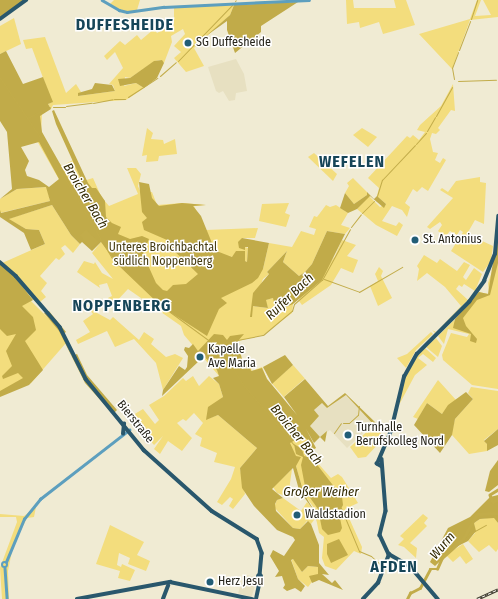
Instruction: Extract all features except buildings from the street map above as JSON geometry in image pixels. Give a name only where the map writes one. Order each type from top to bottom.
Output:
[{"type":"main road","points":[[0,19],[26,0]]},
{"type":"main road","points":[[363,599],[375,588],[389,554],[380,532],[386,511],[381,465],[382,455],[391,431],[402,383],[411,363],[424,346],[469,302],[492,264],[498,216]]},
{"type":"main road","name":"Bierstraße","points":[[0,262],[16,276],[60,327],[82,374],[152,458],[209,509],[256,537],[262,549],[260,577],[256,599]]},
{"type":"main road","points":[[123,434],[124,423]]},
{"type":"main road","points":[[387,548],[410,566],[436,598]]},
{"type":"main road","points":[[389,554],[395,555]]},
{"type":"main road","points":[[387,561],[395,555]]},
{"type":"main road","points":[[77,599],[169,585],[252,599]]},
{"type":"main road","points":[[163,599],[169,585]]},
{"type":"street","points":[[102,0],[119,10],[127,12],[164,6],[308,0]]},
{"type":"street","points":[[7,599],[5,568],[2,564],[6,562],[18,529],[36,503],[58,483],[129,430]]},
{"type":"shaded area","points":[[0,0],[24,0],[0,18]]},
{"type":"shaded area","points":[[298,2],[261,26],[261,32],[235,53],[227,30],[227,21],[206,36],[230,15],[234,5]]},
{"type":"shaded area","points":[[6,51],[23,84],[43,77],[53,102],[48,104],[51,109],[40,116],[42,132],[72,185],[80,177],[56,124],[52,111],[54,110],[88,183],[92,188],[96,188],[105,201],[106,217],[112,223],[121,227],[118,234],[130,239],[142,236],[149,239],[143,254],[156,283],[163,290],[167,291],[173,285],[186,284],[198,274],[168,245],[167,240],[144,230],[142,222],[147,218],[142,212],[139,182],[149,184],[152,198],[159,206],[182,203],[206,205],[193,206],[201,216],[214,248],[219,252],[232,257],[236,251],[245,251],[245,261],[247,262],[248,247],[245,247],[245,250],[239,248],[238,242],[242,238],[269,243],[263,269],[258,278],[252,283],[221,298],[227,303],[219,309],[207,336],[162,307],[118,265],[101,242],[92,251],[82,242],[80,244],[71,235],[52,205],[9,219],[26,229],[39,230],[45,244],[31,250],[24,233],[0,217],[0,210],[1,213],[50,201],[46,187],[17,189],[0,199],[12,189],[7,132],[0,121],[0,54]],"holes":[[[39,142],[59,179],[49,187],[39,180],[27,176],[25,170],[29,161],[21,147]]]},
{"type":"shaded area","points":[[236,59],[244,74],[247,91],[236,93],[235,100],[229,101],[223,91],[219,93],[216,91],[208,67]]},
{"type":"shaded area","points":[[162,60],[164,63],[157,78],[144,88],[136,83],[120,86],[118,79],[130,78],[154,61]]},
{"type":"shaded area","points":[[95,83],[112,85],[115,91],[78,96],[78,93],[92,89]]},
{"type":"shaded area","points":[[367,192],[374,199],[377,196],[386,204],[384,208],[370,196],[357,209],[348,213],[340,208],[345,193],[354,204],[367,195]]},
{"type":"shaded area","points":[[498,230],[498,263],[490,295],[477,300],[463,318],[466,326],[477,339],[476,343],[470,341],[471,334],[453,328],[455,319],[479,292],[488,294]]},
{"type":"shaded area","points":[[327,231],[345,234],[322,280],[293,304],[276,311],[273,298],[266,300],[268,308],[253,306],[252,317],[250,317],[253,293],[269,274],[267,272],[287,251],[283,262],[299,276],[305,272],[312,264]]},
{"type":"shaded area","points":[[0,264],[13,275],[33,300],[22,306],[33,317],[36,330],[25,341],[43,370],[29,385],[0,397],[0,391],[23,378],[18,373],[3,379],[2,376],[12,366],[6,351],[16,334],[7,336],[0,329]]},
{"type":"shaded area","points":[[49,311],[66,332],[63,334],[72,356],[77,354],[87,375],[117,410],[113,414],[85,383],[59,331],[44,313]]},
{"type":"shaded area","points":[[214,334],[223,335],[227,340],[230,336],[244,334],[238,341],[242,360],[248,360],[251,371],[262,368],[267,379],[297,415],[284,397],[305,379],[328,406],[345,393],[376,423],[373,424],[346,395],[327,408],[322,403],[314,410],[319,416],[310,426],[320,437],[314,443],[306,429],[316,448],[308,452],[311,446],[308,440],[302,436],[290,443],[296,456],[301,457],[296,466],[304,494],[315,512],[317,522],[314,511],[299,490],[293,468],[272,489],[283,498],[277,500],[275,504],[276,511],[293,528],[300,529],[308,521],[311,524],[319,545],[319,563],[329,575],[322,574],[332,583],[335,580],[343,590],[319,580],[312,583],[309,576],[318,574],[318,567],[308,566],[302,572],[293,559],[291,560],[298,579],[305,586],[301,592],[295,588],[287,591],[283,588],[285,585],[282,576],[275,577],[279,571],[270,556],[273,550],[284,556],[295,540],[293,537],[277,530],[254,506],[242,488],[240,468],[257,448],[218,415],[206,420],[208,407],[223,397],[219,384],[213,378],[219,376],[217,370],[200,352],[199,361],[162,396],[163,390],[179,366],[185,370],[187,367],[188,356],[184,350],[185,347],[189,348],[193,344],[198,351]]},
{"type":"shaded area","points":[[285,355],[293,365],[272,384],[263,367]]},
{"type":"shaded area","points":[[466,392],[473,399],[455,419],[452,435],[440,453],[414,425],[427,403],[442,414],[448,405]]},
{"type":"shaded area","points":[[346,395],[373,424],[347,448],[330,430],[320,437],[309,425],[319,416],[314,410],[322,403],[327,408]]},
{"type":"shaded area","points":[[498,429],[498,445],[487,451],[487,444],[484,441]]},
{"type":"shaded area","points":[[327,431],[325,442],[320,437]]},
{"type":"shaded area","points":[[498,460],[498,485],[489,492],[485,491],[490,471]]},
{"type":"shaded area","points":[[498,495],[498,523],[494,518],[480,519],[474,523],[476,531],[468,541],[454,548],[435,566],[430,562],[448,528],[470,517],[490,497]]},
{"type":"shaded area","points":[[244,574],[257,578],[252,597],[238,593]]},
{"type":"green space","points":[[114,0],[140,0],[137,10],[122,11],[110,4]]},
{"type":"green space","points":[[346,0],[353,0],[354,8],[396,8],[394,0],[406,0],[415,25],[383,34],[379,22],[360,28],[359,22],[347,24]]},
{"type":"green space","points":[[477,0],[481,0],[475,16],[491,15],[483,0],[498,0],[498,17],[470,20],[452,69],[419,34],[470,19]]},
{"type":"green space","points":[[234,5],[230,15],[194,48],[204,66],[186,72],[174,58],[181,52],[174,46],[185,34],[183,29],[171,36],[172,42],[164,63],[161,60],[155,61],[130,78],[125,77],[124,86],[136,83],[144,88],[126,100],[53,105],[51,109],[48,104],[52,102],[32,48],[26,49],[23,40],[45,37],[66,93],[76,84],[81,92],[78,96],[115,91],[113,85],[109,84],[123,68],[115,52],[107,60],[104,56],[120,41],[125,45],[137,35],[141,40],[154,29],[157,33],[174,24],[174,7]]},
{"type":"green space","points":[[14,18],[21,44],[0,54],[0,26]]},
{"type":"green space","points":[[453,84],[455,111],[451,110],[438,128],[440,130],[436,134],[432,133],[430,139],[433,152],[438,153],[435,160],[440,163],[443,158],[446,160],[428,191],[422,187],[417,192],[413,189],[405,203],[410,207],[407,217],[402,210],[392,206],[382,221],[396,226],[399,222],[403,225],[397,236],[376,225],[357,209],[369,196],[380,207],[386,204],[377,196],[379,188],[368,178],[407,136],[410,138],[413,135],[419,140],[425,132],[417,130],[420,125],[441,106]]},
{"type":"green space","name":"Unteres Broichbachtal südlich Noppenberg","points":[[42,114],[41,134],[50,152],[65,170],[62,166],[73,160],[80,177],[74,184],[93,178],[101,196],[98,193],[109,206],[138,194],[127,168],[136,168],[141,174],[138,186],[141,193],[152,192],[157,205],[182,203],[206,205],[194,206],[206,230],[258,228],[255,238],[242,238],[245,247],[248,248],[247,262],[227,255],[263,269],[269,243],[292,247],[301,231],[314,235],[316,229],[309,227],[314,216],[317,217],[326,205],[330,207],[336,205],[348,213],[341,225],[350,228],[345,234],[327,231],[312,264],[305,272],[299,276],[283,262],[287,251],[267,272],[269,274],[263,279],[253,306],[268,308],[265,300],[273,298],[293,304],[292,313],[263,335],[238,341],[242,360],[248,360],[252,371],[262,367],[267,379],[297,416],[316,448],[308,452],[331,478],[338,474],[342,477],[358,503],[345,509],[362,547],[361,554],[354,551],[336,570],[325,566],[322,558],[324,537],[319,533],[314,508],[304,494],[296,466],[184,335],[181,326],[128,289],[113,305],[108,298],[112,296],[107,283],[99,285],[100,288],[77,272],[84,261],[94,264],[95,262],[102,273],[113,279],[92,253],[101,242],[69,197],[24,118]]},
{"type":"green space","points":[[147,128],[153,133],[151,139],[163,140],[164,144],[175,139],[177,154],[159,156],[158,161],[146,162],[147,155],[142,156]]},
{"type":"green space","points":[[362,128],[377,137],[368,147],[353,135]]},
{"type":"green space","points":[[314,153],[337,174],[333,181],[308,157]]},
{"type":"green space","points":[[480,177],[480,182],[486,183],[484,224],[475,220],[467,234],[493,246],[491,261],[483,272],[451,251],[463,232],[460,230],[457,235],[450,231],[445,237],[438,231],[442,225],[440,222],[430,229],[427,227],[453,198],[440,190],[442,188],[448,192],[456,181]]},
{"type":"green space","points":[[353,178],[367,192],[367,195],[354,204],[345,193],[349,186],[347,183]]},
{"type":"green space","points":[[47,187],[50,201],[0,213],[0,199],[17,189]]},
{"type":"green space","points":[[289,203],[285,213],[290,215],[286,227],[259,221],[262,204]]},
{"type":"green space","points":[[52,205],[71,235],[80,244],[73,253],[65,245],[61,248],[65,254],[59,260],[56,258],[40,276],[47,283],[41,291],[46,297],[40,302],[36,298],[33,300],[25,289],[30,300],[57,327],[66,343],[31,383],[0,396],[0,264],[45,244],[39,230],[26,229],[8,219]]},
{"type":"green space","points":[[498,222],[498,389],[472,385],[443,360],[442,355],[451,333],[467,337],[469,334],[448,329],[444,344],[438,336],[455,319],[454,322],[478,292],[489,294],[488,283],[496,260]]},
{"type":"green space","points":[[342,240],[356,245],[347,256],[358,260],[353,273],[341,268],[331,285],[302,305],[299,301],[300,298],[313,286],[335,256]]},
{"type":"green space","points":[[424,255],[437,263],[440,259],[457,271],[464,262],[470,265],[463,277],[466,280],[474,268],[482,274],[475,291],[464,284],[462,287],[459,285],[456,289],[468,300],[436,332],[461,306],[445,287],[427,273],[417,281],[419,269],[417,266]]},
{"type":"green space","points":[[379,267],[383,271],[381,276],[392,298],[378,306],[370,286],[378,281],[375,274]]},
{"type":"green space","points":[[81,299],[97,313],[110,320],[113,317],[139,340],[144,332],[154,339],[151,344],[166,357],[175,354],[183,358],[163,390],[156,363],[134,339],[115,347],[107,331],[78,344],[76,340],[90,332],[83,321],[93,314]]},
{"type":"green space","points":[[431,332],[433,334],[416,350],[406,368],[397,358],[407,354]]},
{"type":"green space","points":[[436,338],[442,346],[438,357],[426,347]]},
{"type":"green space","points":[[425,348],[436,358],[433,362],[423,354],[418,358],[427,365],[415,375],[399,405],[405,377],[418,354]]},
{"type":"green space","points":[[293,365],[305,379],[284,397],[272,383]]},
{"type":"green space","points":[[193,376],[199,386],[209,376],[219,384],[223,397],[207,419],[218,415],[257,448],[240,468],[245,494],[233,509],[229,506],[233,499],[230,497],[222,505],[217,502],[231,479],[235,467],[214,462],[217,453],[200,446],[202,438],[195,434],[203,423],[194,413],[186,421],[183,419],[177,423],[192,438],[182,451],[168,441],[160,454],[154,449],[163,436],[154,445],[147,437],[151,433],[147,430],[144,432],[133,415],[143,409],[155,424],[159,420],[149,405],[164,396],[183,378],[186,381]]},
{"type":"green space","points":[[438,380],[456,400],[442,414],[427,403],[418,419],[413,417]]},
{"type":"green space","points":[[471,387],[498,391],[498,429],[484,440],[487,444],[487,451],[469,454],[452,435],[452,431],[455,419],[473,399],[468,393]]},
{"type":"green space","points":[[372,427],[381,433],[381,441],[366,457],[358,458],[350,447]]},
{"type":"green space","points":[[292,469],[288,497],[277,493],[273,487]]},
{"type":"green space","name":"Waldstadion","points":[[283,498],[301,511],[307,502],[314,511],[314,520],[311,524],[307,521],[300,529],[293,528],[274,507],[277,500]]},
{"type":"green space","points":[[36,507],[34,517],[27,518],[13,546],[8,571],[9,599],[2,599],[0,568],[17,522],[16,517],[0,517],[0,514],[24,516]]},
{"type":"green space","points":[[423,514],[428,518],[424,523],[427,526],[410,543],[417,548],[416,558],[404,547],[398,545],[404,539],[400,536]]},
{"type":"green space","points":[[494,517],[498,523],[498,549],[496,552],[489,545],[479,552],[468,541],[475,533],[474,523],[480,519]]},
{"type":"green space","points":[[110,525],[144,542],[137,555],[150,561],[146,571],[128,564],[130,558],[119,553],[117,565],[121,567],[122,564],[135,570],[130,581],[118,578],[120,571],[96,564]]},
{"type":"green space","points":[[463,544],[473,559],[466,564],[460,556],[453,562],[446,555]]},
{"type":"green space","points":[[291,559],[295,560],[302,572],[308,566],[318,567],[318,574],[308,587],[298,579]]},
{"type":"water","points":[[86,230],[99,242],[90,248],[80,235]]},
{"type":"water","name":"Großer Weiher","points":[[294,444],[302,449],[304,456],[312,458],[342,497],[343,505],[339,513],[342,528],[340,532],[328,535],[322,529],[318,509],[306,492],[301,465],[303,457],[296,454]]},
{"type":"water","points":[[339,539],[348,555],[331,563],[327,554],[327,544]]},
{"type":"waterway","name":"Ruifer Bach","points":[[471,19],[477,0]]},
{"type":"waterway","points":[[178,61],[232,5]]},
{"type":"waterway","name":"Ruifer Bach","points":[[459,50],[470,21]]},
{"type":"waterway","name":"Ruifer Bach","points":[[454,79],[452,68],[458,52]]},
{"type":"waterway","points":[[160,76],[176,62]]},
{"type":"waterway","name":"Broicher Bach","points":[[0,78],[38,134],[112,258],[170,312],[222,350],[241,382],[294,445]]},
{"type":"waterway","points":[[128,97],[157,78]]},
{"type":"waterway","points":[[458,81],[496,80]]},
{"type":"waterway","name":"Ruifer Bach","points":[[436,116],[452,87]]},
{"type":"waterway","points":[[93,103],[113,99]]},
{"type":"waterway","points":[[114,99],[125,99]]},
{"type":"waterway","points":[[66,106],[92,103]]},
{"type":"waterway","points":[[29,117],[50,107]]},
{"type":"waterway","points":[[53,107],[65,107]]},
{"type":"waterway","name":"Ruifer Bach","points":[[427,131],[435,117]]},
{"type":"waterway","name":"Ruifer Bach","points":[[416,144],[426,133]]},
{"type":"waterway","name":"Ruifer Bach","points":[[377,196],[382,180],[415,145]]},
{"type":"waterway","name":"Ruifer Bach","points":[[362,213],[374,201]]},
{"type":"waterway","name":"Ruifer Bach","points":[[351,227],[361,214]]},
{"type":"waterway","name":"Ruifer Bach","points":[[263,335],[292,311],[294,304],[322,280],[350,229]]},
{"type":"waterway","points":[[324,279],[359,292],[402,267]]},
{"type":"waterway","name":"Ruifer Bach","points":[[225,350],[232,341],[262,335]]},
{"type":"waterway","points":[[343,423],[349,423],[358,415],[359,406]]},
{"type":"waterway","points":[[334,433],[341,423]]},
{"type":"waterway","points":[[344,495],[348,489]]},
{"type":"waterway","name":"Wurm","points":[[498,490],[490,495],[493,502],[498,499]]},
{"type":"waterway","name":"Broicher Bach","points":[[341,508],[359,551],[371,556],[380,564]]},
{"type":"waterway","name":"Wurm","points":[[407,599],[410,593],[420,588],[430,569],[437,569],[442,558],[463,539],[477,514],[498,513]]},
{"type":"waterway","name":"Wurm","points":[[493,514],[498,520]]},
{"type":"waterway","points":[[464,537],[486,525]]},
{"type":"railway","points":[[477,599],[498,589]]},
{"type":"place","name":"SG Duffesheide","points":[[188,43]]},
{"type":"place","name":"St. Antonius","points":[[415,240]]},
{"type":"place","name":"Kapelle Ave Maria","points":[[200,357]]},
{"type":"place","name":"Turnhalle Berufskolleg Nord","points":[[348,435]]},
{"type":"place","name":"Waldstadion","points":[[297,515]]},
{"type":"place","name":"Herz Jesu","points":[[210,582]]},
{"type":"district","name":"DUFFESHEIDE","points":[[125,25]]},
{"type":"district","name":"WEFELEN","points":[[352,162]]},
{"type":"district","name":"NOPPENBERG","points":[[122,306]]},
{"type":"district","name":"AFDEN","points":[[394,567]]}]
